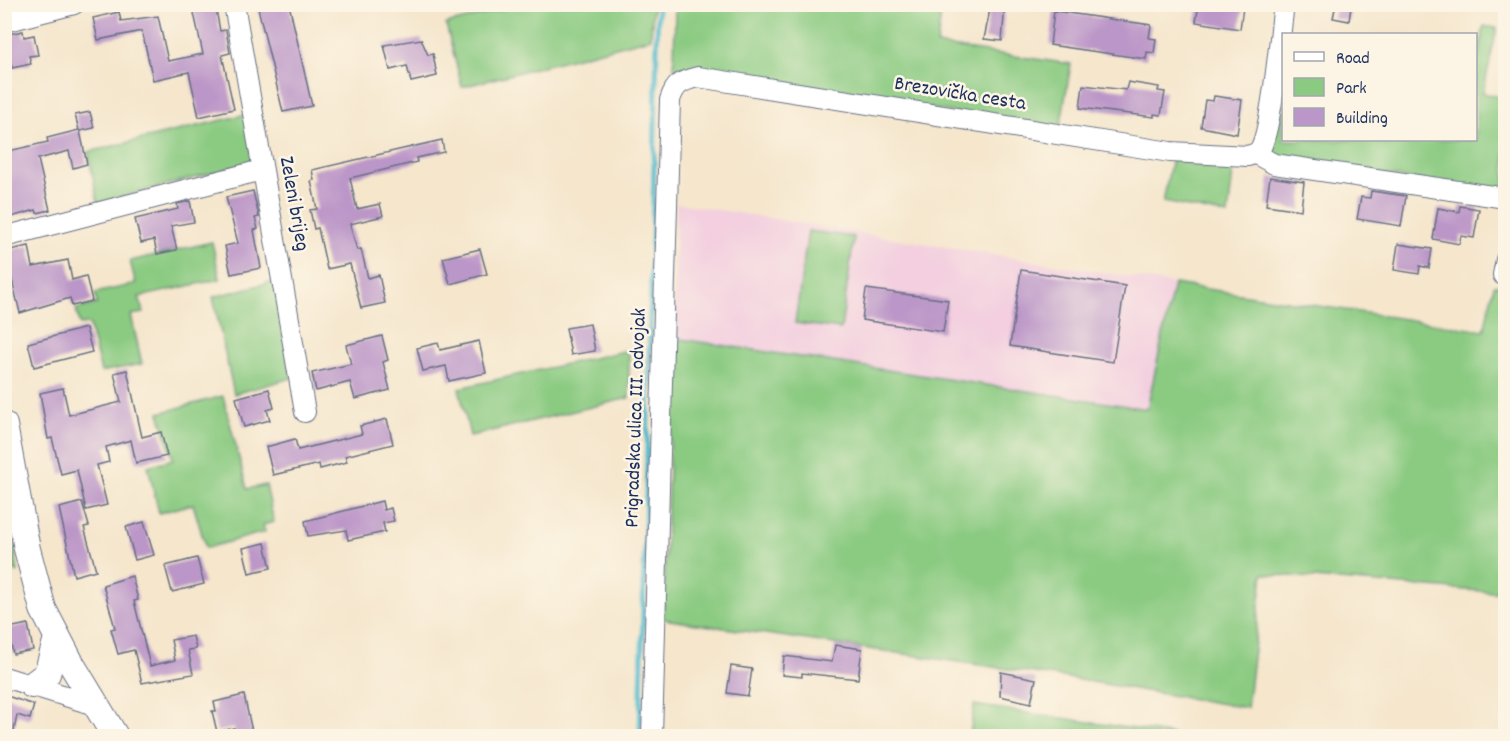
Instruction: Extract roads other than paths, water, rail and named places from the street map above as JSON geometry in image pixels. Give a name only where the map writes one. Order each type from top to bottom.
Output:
[{"type":"main road","points":[[4,425],[33,581],[57,638],[115,736]]},
{"type":"main road","points":[[32,685],[47,674],[57,638]]},
{"type":"street","points":[[4,22],[74,4]]},
{"type":"street","name":"Zeleni brijeg","points":[[234,4],[305,412]]},
{"type":"street","points":[[1256,154],[1261,147],[1267,124],[1284,4]]},
{"type":"street","name":"Brezovička cesta","points":[[670,100],[674,88],[681,81],[698,77],[1170,152],[1239,156],[1256,154],[1274,164],[1506,198]]},
{"type":"street","name":"Prigradska ulica III. odvojak","points":[[652,736],[670,100]]},
{"type":"street","points":[[4,237],[262,170]]},
{"type":"street","points":[[4,677],[98,706]]},
{"type":"waterway","points":[[640,736],[658,4]]}]
